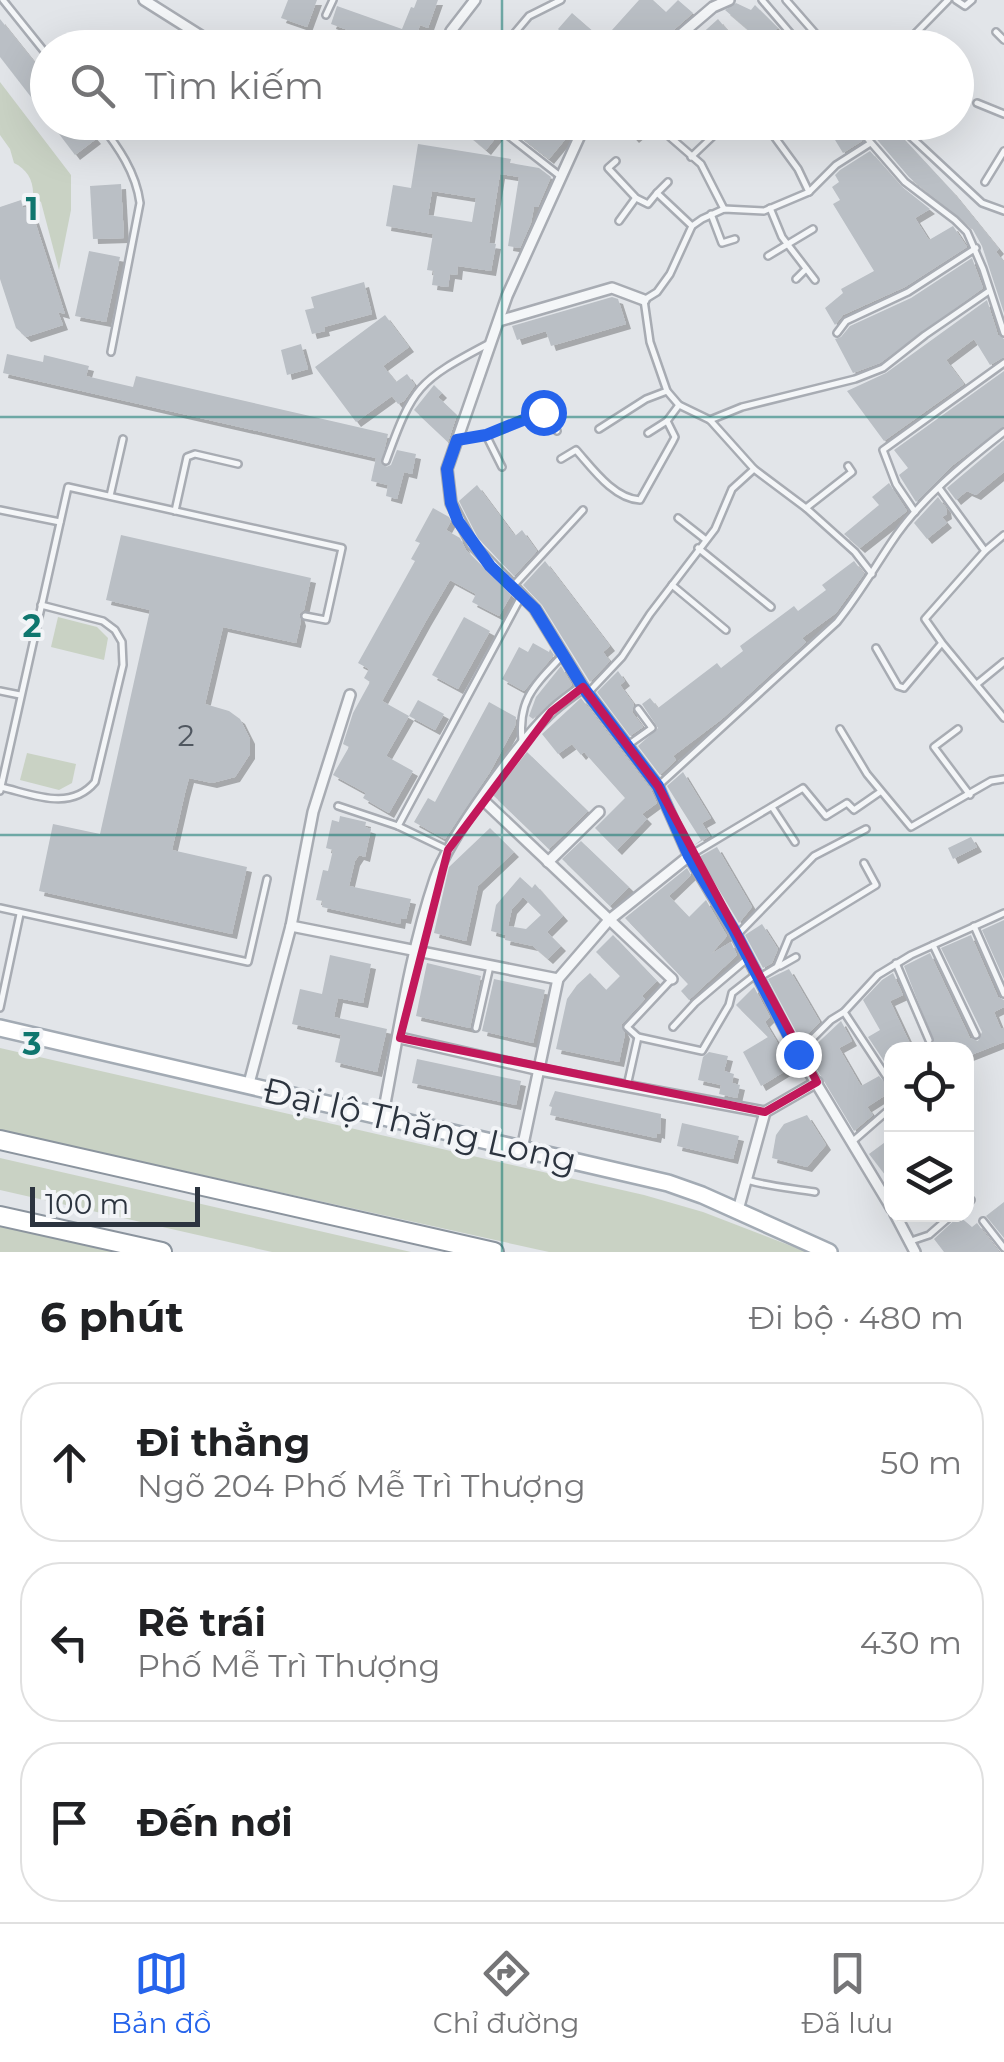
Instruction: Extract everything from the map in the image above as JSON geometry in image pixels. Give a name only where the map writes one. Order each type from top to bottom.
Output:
[{"type":"highway","points":[[0,1140],[494,1252]]},
{"type":"highway","points":[[0,1216],[162,1252]]},
{"type":"main road","name":"Đại lộ Thăng Long","points":[[0,1028],[668,1183],[830,1252]]},
{"type":"street","points":[[144,0],[192,30]]},
{"type":"street","points":[[452,30],[475,0]]},
{"type":"street","points":[[686,30],[712,7],[729,0]]},
{"type":"street","points":[[578,140],[499,320],[457,440],[447,469],[451,503],[472,544],[535,609],[585,690],[658,786],[689,856],[758,975],[798,1054],[884,1198]]},
{"type":"street","points":[[499,320],[612,288],[644,300]]},
{"type":"street","points":[[382,1119],[416,951],[435,879],[448,850],[551,712],[585,690]]},
{"type":"street","points":[[248,1087],[291,926],[313,812],[350,695]]},
{"type":"street","points":[[482,800],[672,979]]},
{"type":"street","points":[[548,862],[599,812]]},
{"type":"street","points":[[522,1149],[558,979],[609,920],[689,856]]},
{"type":"street","points":[[291,926],[558,979]]},
{"type":"street","points":[[400,1038],[540,1070],[765,1112],[817,1082]]},
{"type":"street","points":[[738,1210],[765,1112]]},
{"type":"street","points":[[899,1222],[918,1252]]},
{"type":"street","points":[[904,1230],[914,1240],[918,1252]]},
{"type":"lane","points":[[3,0],[30,34]]},
{"type":"lane","points":[[326,14],[333,0]]},
{"type":"lane","points":[[518,30],[530,16],[560,0]]},
{"type":"lane","points":[[762,0],[788,30]]},
{"type":"lane","points":[[786,0],[812,30]]},
{"type":"lane","points":[[919,30],[948,0]]},
{"type":"lane","points":[[956,0],[965,6],[972,0]]},
{"type":"lane","points":[[996,32],[1004,40]]},
{"type":"lane","points":[[977,103],[1004,114]]},
{"type":"lane","points":[[111,352],[140,203],[138,188],[112,140]]},
{"type":"lane","points":[[514,140],[561,177]]},
{"type":"lane","points":[[672,140],[701,164],[724,209]]},
{"type":"lane","points":[[690,157],[709,140]]},
{"type":"lane","points":[[777,140],[809,192]]},
{"type":"lane","points":[[867,140],[905,182],[955,220],[976,248],[1004,333]]},
{"type":"lane","points":[[914,140],[982,203],[1004,211]]},
{"type":"lane","points":[[870,144],[836,165],[809,192],[753,212],[724,209],[692,226],[670,274],[657,292],[644,300],[650,342],[668,391],[680,404],[710,420],[754,469],[806,508],[872,574]]},
{"type":"lane","points":[[985,182],[1004,151]]},
{"type":"lane","points":[[616,161],[608,168],[636,198],[648,204],[668,182]]},
{"type":"lane","points":[[657,194],[692,226]]},
{"type":"lane","points":[[619,221],[636,198]]},
{"type":"lane","points":[[770,208],[787,244],[815,280]]},
{"type":"lane","points":[[711,214],[722,243],[735,239]]},
{"type":"lane","points":[[768,256],[812,228]]},
{"type":"lane","points":[[837,333],[846,321],[908,292],[976,248]]},
{"type":"lane","points":[[796,279],[806,269]]},
{"type":"lane","points":[[710,420],[883,368],[989,291]]},
{"type":"lane","points":[[386,461],[406,405],[433,372],[491,343]]},
{"type":"lane","points":[[915,512],[896,484],[883,450],[1004,363]]},
{"type":"lane","points":[[599,429],[646,399],[668,391]]},
{"type":"lane","points":[[648,432],[667,421],[680,404]]},
{"type":"lane","points":[[457,440],[486,435],[543,412],[556,431]]},
{"type":"lane","points":[[561,458],[576,450],[604,482],[633,501],[640,500],[674,437],[667,421]]},
{"type":"lane","points":[[658,786],[837,622],[915,512],[1004,432]]},
{"type":"lane","points":[[486,435],[502,467]]},
{"type":"lane","points":[[110,496],[123,439]]},
{"type":"lane","points":[[175,511],[187,457],[195,454],[238,464]]},
{"type":"lane","points":[[806,508],[852,472],[848,466]]},
{"type":"lane","points":[[585,690],[622,657],[715,529],[732,488],[754,469]]},
{"type":"lane","points":[[41,605],[103,621],[122,642],[123,665],[94,782],[73,799],[61,800],[0,789],[20,695],[68,487],[342,548],[326,620],[305,616]]},
{"type":"lane","points":[[938,488],[985,551]]},
{"type":"lane","points":[[0,510],[60,522]]},
{"type":"lane","points":[[513,586],[582,510]]},
{"type":"lane","points":[[678,518],[706,540]]},
{"type":"lane","points":[[1004,534],[926,618],[1004,718]]},
{"type":"lane","points":[[698,548],[771,606]]},
{"type":"lane","points":[[672,585],[726,630]]},
{"type":"lane","points":[[398,826],[522,596]]},
{"type":"lane","points":[[876,648],[898,686],[904,688],[942,643]]},
{"type":"lane","points":[[523,746],[520,712],[541,678],[564,654]]},
{"type":"lane","points":[[976,684],[1004,662]]},
{"type":"lane","points":[[0,691],[20,695]]},
{"type":"lane","points":[[628,745],[652,728],[638,709]]},
{"type":"lane","points":[[840,728],[880,792],[911,827],[992,781],[1002,777],[1004,780]]},
{"type":"lane","points":[[958,729],[934,746],[970,795]]},
{"type":"lane","points":[[689,856],[803,788],[826,816],[846,803],[854,810],[880,792]]},
{"type":"lane","points":[[338,806],[398,826],[448,850]]},
{"type":"lane","points":[[772,807],[794,842]]},
{"type":"lane","points":[[736,936],[814,856],[866,829]]},
{"type":"lane","points":[[777,967],[789,938],[876,885],[864,863]]},
{"type":"lane","points":[[0,908],[248,962],[267,879]]},
{"type":"lane","points":[[798,1054],[878,975],[933,944],[1004,913]]},
{"type":"lane","points":[[0,1008],[20,914]]},
{"type":"lane","points":[[974,926],[1004,994]]},
{"type":"lane","points":[[933,944],[976,1036]]},
{"type":"lane","points":[[672,979],[627,1027],[638,1037],[702,1051],[730,1005],[732,994],[758,975],[796,957]]},
{"type":"lane","points":[[673,1027],[748,958]]},
{"type":"lane","points":[[896,963],[928,1040]]},
{"type":"lane","points":[[476,1028],[490,966]]},
{"type":"lane","points":[[844,1012],[884,1073]]},
{"type":"lane","points":[[627,1086],[638,1037]]},
{"type":"lane","points":[[850,1143],[884,1114]]},
{"type":"lane","points":[[747,1180],[777,1189],[815,1192]]},
{"type":"lane","points":[[914,1240],[943,1222]]},
{"type":"lane","points":[[983,1222],[1004,1248]]},
{"type":"highlighted area","points":[[583,687],[658,786],[817,1082],[765,1112],[400,1038],[448,850],[551,712]]},
{"type":"green space","points":[[0,82],[30,121],[30,140],[44,140],[71,175],[71,210],[59,270],[41,202],[33,196],[29,176],[14,163],[0,135]]},
{"type":"green space","points":[[58,617],[97,627],[108,638],[104,660],[51,647]]},
{"type":"green space","points":[[27,753],[76,764],[72,783],[59,790],[20,780]]},
{"type":"green space","points":[[0,1048],[644,1195],[703,1212],[807,1252],[549,1252],[0,1130]]},
{"type":"green space","points":[[0,1158],[411,1252],[272,1252],[0,1190]]},
{"type":"green space","points":[[0,1218],[151,1252],[0,1252]]},
{"type":"building","points":[[288,0],[317,0],[307,27],[281,18]]},
{"type":"building","points":[[417,0],[438,0],[428,28],[420,25],[418,30],[348,30],[331,24],[337,6],[402,29],[411,7]]},
{"type":"building","points":[[639,0],[653,0],[666,12],[678,0],[693,13],[674,30],[612,30]]},
{"type":"building","points":[[736,3],[751,10],[755,5],[778,28],[748,30],[725,10]]},
{"type":"building","points":[[572,13],[592,30],[559,30]]},
{"type":"building","points":[[0,19],[30,56],[30,96],[0,57]]},
{"type":"building","points":[[718,19],[727,30],[706,30]]},
{"type":"building","points":[[64,140],[95,140],[75,155]]},
{"type":"building","points":[[474,140],[494,140],[486,150]]},
{"type":"building","points":[[525,140],[565,140],[549,159]]},
{"type":"building","points":[[835,140],[862,141],[843,153]]},
{"type":"building","points":[[877,140],[905,140],[999,249],[996,252],[1004,262],[1004,313],[982,246],[972,228],[909,177]]},
{"type":"building","points":[[418,144],[511,159],[510,163],[539,168],[551,177],[538,207],[534,207],[520,248],[508,246],[519,177],[500,174],[489,243],[496,244],[491,271],[458,266],[457,275],[450,274],[448,287],[432,285],[434,271],[427,270],[433,234],[386,226],[393,185],[411,188]],"holes":[[[432,191],[476,198],[472,222],[428,215]]]},
{"type":"building","points":[[870,151],[901,186],[930,209],[915,218],[929,240],[953,226],[967,247],[905,287],[843,315],[835,325],[825,308],[843,293],[841,289],[874,271],[833,204],[840,200],[832,187],[839,182],[835,175],[840,170]]},
{"type":"building","points":[[121,184],[124,238],[93,239],[90,186]]},
{"type":"building","points":[[21,200],[23,208],[30,206],[65,314],[58,312],[63,325],[26,337],[16,328],[0,279],[0,207]]},
{"type":"building","points":[[89,251],[120,257],[106,322],[75,316]]},
{"type":"building","points":[[972,258],[983,288],[880,363],[853,373],[835,339],[850,326],[911,298]]},
{"type":"building","points":[[364,282],[372,314],[312,334],[305,310],[314,308],[311,297]]},
{"type":"building","points":[[612,297],[618,299],[626,324],[551,346],[546,331],[517,340],[512,326]]},
{"type":"building","points":[[987,300],[998,335],[1004,339],[1004,357],[990,365],[974,339],[946,360],[964,384],[884,441],[847,391],[886,373]]},
{"type":"building","points":[[385,315],[409,347],[383,366],[396,382],[407,374],[415,385],[404,401],[398,404],[392,396],[356,422],[315,367]]},
{"type":"building","points":[[301,344],[308,369],[287,375],[281,350]]},
{"type":"building","points":[[7,354],[43,362],[44,355],[89,366],[86,376],[133,387],[136,376],[388,434],[381,464],[391,465],[397,450],[416,454],[412,474],[404,472],[397,499],[386,496],[388,485],[371,481],[376,458],[3,373]]},
{"type":"building","points":[[1004,371],[1004,426],[953,465],[916,502],[899,475],[908,468],[894,450]]},
{"type":"building","points":[[434,385],[442,393],[438,397],[457,415],[448,442],[414,410]]},
{"type":"building","points":[[1004,440],[1004,472],[976,495],[967,491],[956,500],[947,488]]},
{"type":"building","points":[[889,483],[907,511],[860,548],[844,534],[879,505],[872,497]]},
{"type":"building","points":[[477,485],[515,536],[522,530],[537,551],[514,576],[478,538],[459,501]]},
{"type":"building","points":[[938,497],[946,508],[947,514],[942,517],[947,523],[927,539],[914,523]]},
{"type":"building","points":[[433,508],[449,517],[446,530],[460,538],[466,550],[511,595],[499,616],[472,602],[476,594],[450,580],[426,621],[382,701],[409,716],[386,756],[413,771],[389,813],[363,798],[366,793],[333,775],[349,747],[343,744],[353,713],[370,682],[364,678],[369,669],[358,663],[415,561],[411,559],[420,543],[415,541]]},
{"type":"building","points":[[121,535],[311,578],[304,610],[299,614],[296,643],[223,627],[205,704],[229,711],[240,719],[250,739],[250,754],[235,777],[212,783],[189,778],[172,850],[247,867],[232,934],[39,891],[53,824],[100,834],[150,610],[106,600]]},
{"type":"building","points":[[545,561],[610,646],[603,652],[610,661],[590,682],[542,605],[523,585]]},
{"type":"building","points":[[854,561],[864,574],[836,613],[802,638],[806,642],[722,719],[673,756],[676,760],[660,775],[638,746],[658,728],[642,704],[650,698],[658,708],[717,663],[721,668],[743,651],[740,646],[794,606],[798,611],[826,590],[822,585]]},
{"type":"building","points":[[464,617],[490,631],[458,689],[432,675]]},
{"type":"building","points":[[533,643],[549,652],[550,649],[554,655],[524,691],[502,679],[519,647],[528,652]]},
{"type":"building","points":[[561,666],[572,685],[533,719],[529,716],[536,697]]},
{"type":"building","points":[[618,671],[625,681],[620,685],[634,704],[632,712],[643,727],[630,736],[597,692]]},
{"type":"building","points":[[581,698],[657,803],[642,814],[647,819],[617,850],[595,828],[625,798],[584,752],[581,755],[572,744],[558,754],[542,734]]},
{"type":"building","points":[[418,700],[444,714],[435,730],[409,716]]},
{"type":"building","points":[[489,702],[516,717],[515,726],[445,839],[414,822],[428,798],[435,802]]},
{"type":"building","points":[[527,752],[588,811],[549,849],[493,795]]},
{"type":"building","points":[[683,772],[711,818],[702,823],[710,836],[693,846],[701,840],[667,786]]},
{"type":"building","points":[[340,816],[366,822],[365,827],[371,829],[365,857],[359,855],[355,861],[349,886],[411,899],[406,919],[401,918],[400,924],[322,907],[323,901],[316,900],[323,870],[328,871],[333,850],[326,848],[332,820],[339,822]]},
{"type":"building","points":[[490,828],[514,852],[478,886],[466,941],[434,933],[449,867]]},
{"type":"building","points":[[971,837],[977,847],[953,859],[948,848]]},
{"type":"building","points":[[581,841],[629,887],[610,906],[562,859]]},
{"type":"building","points":[[717,847],[752,907],[739,923],[699,857]]},
{"type":"building","points":[[687,868],[691,875],[669,896],[689,917],[706,900],[727,936],[711,954],[731,942],[737,955],[689,1000],[681,991],[688,984],[625,918]]},
{"type":"building","points":[[520,877],[532,888],[535,884],[563,916],[547,932],[561,946],[548,959],[533,946],[505,940],[506,935],[491,931],[496,905]],"holes":[[[523,897],[541,915],[526,929],[508,926],[512,909]]]},
{"type":"building","points":[[1004,920],[1004,979],[982,930]]},
{"type":"building","points":[[762,924],[778,949],[772,963],[763,968],[745,935]]},
{"type":"building","points":[[613,935],[657,981],[621,1025],[625,1034],[619,1062],[556,1049],[567,999],[577,985],[590,973],[606,990],[620,976],[596,952]]},
{"type":"building","points":[[971,935],[998,997],[1004,1000],[1004,1007],[994,1012],[1001,1029],[1004,1028],[1004,1042],[974,1054],[974,1042],[934,1042],[904,966],[930,953],[970,1038],[978,1041],[982,1032],[941,948]]},
{"type":"building","points":[[330,955],[371,964],[363,1003],[338,998],[334,1017],[387,1029],[377,1072],[335,1062],[341,1035],[292,1024],[300,989],[322,994]]},
{"type":"building","points":[[427,963],[481,976],[470,1028],[416,1016]]},
{"type":"building","points":[[789,969],[820,1022],[801,1041],[768,979]]},
{"type":"building","points":[[893,973],[903,995],[890,1001],[909,1042],[884,1042],[884,1061],[868,1037],[880,1030],[863,1000]]},
{"type":"building","points":[[494,979],[545,990],[533,1043],[482,1031]]},
{"type":"building","points":[[754,987],[770,1017],[765,1022],[792,1067],[761,1086],[743,1052],[768,1037],[736,1005]]},
{"type":"building","points":[[841,1021],[852,1041],[839,1048],[861,1086],[879,1076],[884,1082],[884,1096],[867,1107],[873,1115],[854,1131],[807,1053]]},
{"type":"building","points":[[709,1052],[728,1056],[724,1071],[734,1074],[732,1083],[740,1085],[737,1098],[719,1094],[721,1085],[698,1080],[703,1057]]},
{"type":"building","points":[[417,1059],[521,1081],[516,1105],[412,1083]]},
{"type":"building","points":[[555,1091],[661,1114],[660,1134],[656,1138],[550,1115]]},
{"type":"building","points":[[807,1115],[826,1145],[807,1167],[772,1158],[776,1135],[784,1124]]},
{"type":"building","points":[[682,1123],[739,1136],[733,1159],[677,1146]]},
{"type":"building","points":[[884,1143],[884,1174],[869,1154]]},
{"type":"building","points":[[1004,1202],[1004,1238],[986,1216]]},
{"type":"building","points":[[952,1222],[966,1222],[972,1227],[977,1223],[999,1252],[944,1252],[934,1239]]},
{"type":"route","points":[[543,412],[486,435],[457,440],[447,469],[451,503],[458,521],[490,566],[535,609],[582,686],[658,786],[689,856],[760,977],[798,1054]]}]
